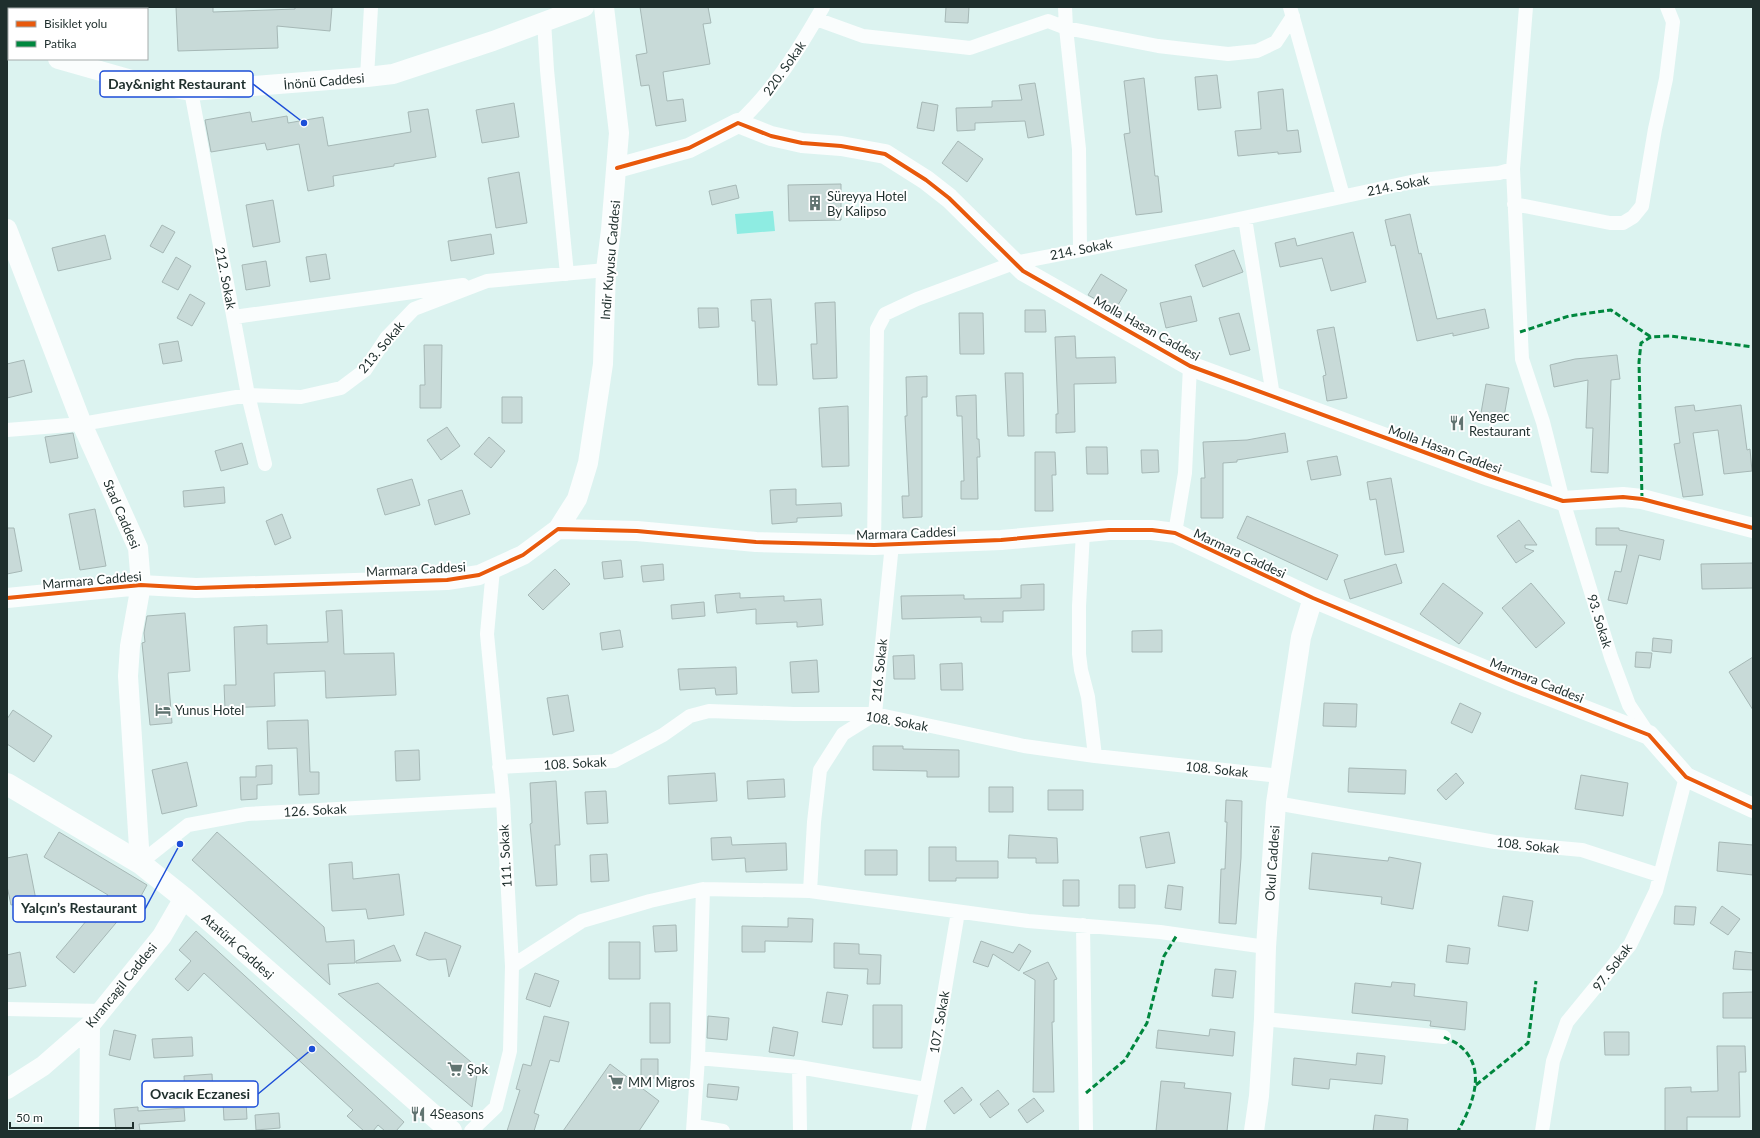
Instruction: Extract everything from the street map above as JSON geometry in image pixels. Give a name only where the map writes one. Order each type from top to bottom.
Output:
[{"type":"main road","name":"Atatürk Caddesi","points":[[7,784],[140,863],[184,898],[451,1131]]},
{"type":"street","points":[[367,77],[371,7]]},
{"type":"street","name":"İnönü Caddesi","points":[[62,60],[132,80],[191,91],[367,77],[393,74],[493,41],[584,7]]},
{"type":"street","name":"Indir Kuyusu Caddesi","points":[[558,529],[578,499],[588,463],[603,364],[606,270],[617,168],[619,133],[604,7]]},
{"type":"street","points":[[1065,7],[1079,149],[1080,249]]},
{"type":"street","name":"93. Sokak","points":[[1526,7],[1513,169],[1522,359],[1543,422],[1564,501],[1611,657],[1629,705],[1649,735]]},
{"type":"street","points":[[1514,204],[1610,223],[1623,223],[1633,217],[1642,206],[1655,129],[1666,79],[1673,22],[1667,7]]},
{"type":"street","points":[[820,13],[863,36],[970,48],[1048,21],[1066,28],[1158,46],[1228,54],[1257,51],[1276,42],[1291,12]]},
{"type":"street","points":[[1291,12],[1343,196]]},
{"type":"street","name":"220. Sokak","points":[[738,123],[759,104],[801,46],[820,13]]},
{"type":"street","points":[[544,21],[547,70],[567,274]]},
{"type":"street","name":"212. Sokak","points":[[191,91],[248,395],[265,464]]},
{"type":"street","points":[[617,168],[689,148],[738,123]]},
{"type":"street","name":"Molla Hasan Caddesi","points":[[738,123],[771,136],[802,143],[841,146],[885,154],[926,180],[948,198],[1023,271],[1190,366],[1481,474],[1564,501],[1623,497],[1642,499],[1753,528]]},
{"type":"street","name":"214. Sokak","points":[[883,545],[878,329],[885,314],[917,299],[1014,263],[1245,218],[1420,180],[1499,172],[1513,169]]},
{"type":"street","points":[[1245,218],[1273,396]]},
{"type":"street","name":"Stad Caddesi","points":[[7,229],[82,424],[138,548],[141,585],[130,646],[128,676],[140,863]]},
{"type":"street","name":"213. Sokak","points":[[7,430],[82,424],[248,395],[301,397],[341,388],[365,370],[387,337],[414,309],[487,281],[606,270]]},
{"type":"street","points":[[234,317],[487,281]]},
{"type":"street","points":[[1175,533],[1185,473],[1190,366]]},
{"type":"street","name":"Marmara Caddesi","points":[[7,598],[141,585],[196,588],[447,580],[479,575],[493,569],[523,554],[558,529],[637,531],[756,542],[883,545],[1001,540],[1109,530],[1152,530],[1175,533],[1313,598],[1516,683],[1649,735],[1686,777],[1753,808]]},
{"type":"street","points":[[1083,532],[1079,606],[1079,654],[1081,670],[1088,697],[1095,756]]},
{"type":"street","name":"216. Sokak","points":[[810,891],[814,822],[820,770],[843,734],[875,714],[883,545]]},
{"type":"street","name":"111. Sokak","points":[[471,1131],[496,1107],[510,1051],[512,966],[503,800],[487,634],[493,569]]},
{"type":"street","name":"Okul Caddesi","points":[[1254,1131],[1264,1019],[1266,947],[1276,803],[1301,636],[1313,598]]},
{"type":"street","name":"108. Sokak","points":[[499,767],[614,761],[663,735],[690,716],[709,711],[794,714],[875,714],[1024,746],[1095,756],[1280,776]]},
{"type":"street","name":"97. Sokak","points":[[1542,1131],[1553,1061],[1567,1022],[1630,945],[1656,891],[1686,777]]},
{"type":"street","name":"126. Sokak","points":[[140,863],[188,825],[247,814],[503,800]]},
{"type":"street","name":"108. Sokak","points":[[1276,803],[1495,842],[1582,850],[1660,875]]},
{"type":"street","points":[[702,889],[698,1058],[693,1129],[722,1131]]},
{"type":"street","points":[[512,966],[582,922],[650,901],[702,889],[810,891],[1028,921],[1160,932],[1266,947]]},
{"type":"street","name":"Kırancagil Caddesi","points":[[7,1089],[43,1066],[96,1018],[162,936],[184,898]]},
{"type":"street","name":"107. Sokak","points":[[918,1131],[925,1090],[936,1042],[958,912]]},
{"type":"street","points":[[1083,925],[1086,1131]]},
{"type":"street","points":[[7,1010],[96,1018],[89,1131]]},
{"type":"street","points":[[1264,1019],[1444,1037]]},
{"type":"street","points":[[698,1058],[799,1067],[925,1090]]},
{"type":"street","points":[[799,1067],[800,1131]]},
{"type":"water","points":[[773,211],[775,231],[737,234],[735,214]]},
{"type":"building","points":[[176,7],[213,7],[213,12],[295,9],[295,7],[332,7],[330,31],[277,26],[278,48],[178,51]]},
{"type":"building","points":[[640,7],[708,7],[711,23],[703,24],[710,64],[663,72],[667,101],[683,99],[686,121],[656,126],[649,85],[641,86],[636,55],[647,53]]},
{"type":"building","points":[[946,7],[969,7],[968,23],[945,22]]},
{"type":"building","points":[[1217,75],[1221,108],[1198,110],[1195,77]]},
{"type":"building","points":[[1144,78],[1155,176],[1158,176],[1162,212],[1136,215],[1124,134],[1130,133],[1124,81]]},
{"type":"building","points":[[1035,83],[1044,135],[1028,138],[1025,121],[975,123],[975,130],[957,131],[956,108],[992,107],[992,101],[1022,100],[1019,85]]},
{"type":"building","points":[[1283,89],[1287,131],[1298,130],[1301,152],[1278,154],[1278,152],[1238,156],[1235,131],[1261,129],[1258,92]]},
{"type":"building","points":[[922,102],[938,105],[934,131],[917,128]]},
{"type":"building","points":[[514,103],[519,137],[482,143],[476,110]]},
{"type":"building","points":[[428,109],[436,157],[394,164],[394,166],[333,176],[334,186],[308,191],[299,144],[267,150],[265,143],[211,152],[205,120],[250,112],[252,122],[287,116],[288,123],[323,117],[328,146],[411,132],[408,112]]},
{"type":"building","points":[[958,141],[983,159],[967,182],[942,163]]},
{"type":"building","points":[[519,172],[527,223],[496,228],[488,178]]},
{"type":"building","name":"Süreyya Hotel By Kalipso","points":[[841,184],[841,220],[789,221],[788,185]]},
{"type":"building","points":[[736,185],[739,198],[712,205],[709,191]]},
{"type":"building","points":[[273,200],[280,242],[253,247],[246,205]]},
{"type":"building","points":[[1410,214],[1419,254],[1421,253],[1437,319],[1485,309],[1489,328],[1453,336],[1453,333],[1417,341],[1395,245],[1391,246],[1385,220]]},
{"type":"building","points":[[162,225],[175,232],[163,253],[150,246]]},
{"type":"building","points":[[1353,232],[1366,282],[1331,291],[1322,258],[1280,267],[1275,243],[1295,238],[1297,246]]},
{"type":"building","points":[[491,234],[494,254],[451,261],[448,241]]},
{"type":"building","points":[[105,235],[111,259],[58,271],[52,248]]},
{"type":"building","points":[[1234,250],[1243,272],[1203,287],[1195,265]]},
{"type":"building","points":[[326,254],[330,279],[310,282],[306,257]]},
{"type":"building","points":[[176,257],[191,266],[178,290],[162,282]]},
{"type":"building","points":[[266,261],[270,286],[246,290],[242,265]]},
{"type":"building","points":[[1101,274],[1127,290],[1115,310],[1088,295]]},
{"type":"building","points":[[190,294],[205,303],[192,326],[177,318]]},
{"type":"building","points":[[1191,296],[1197,321],[1166,328],[1160,303]]},
{"type":"building","points":[[771,299],[777,385],[758,385],[755,321],[752,321],[751,300]]},
{"type":"building","points":[[835,302],[837,378],[813,379],[811,344],[817,344],[815,303]]},
{"type":"building","points":[[698,308],[718,308],[719,327],[699,328]]},
{"type":"building","points":[[1025,310],[1045,310],[1046,332],[1025,332]]},
{"type":"building","points":[[959,313],[983,313],[984,354],[960,354]]},
{"type":"building","points":[[1239,313],[1250,350],[1230,355],[1219,318]]},
{"type":"building","points":[[1334,327],[1347,398],[1327,401],[1323,376],[1326,375],[1317,330]]},
{"type":"building","points":[[1075,336],[1076,358],[1115,357],[1116,383],[1074,384],[1075,432],[1056,433],[1056,414],[1058,414],[1055,337]]},
{"type":"building","points":[[178,341],[182,361],[163,364],[159,344]]},
{"type":"building","points":[[424,345],[442,345],[441,408],[420,408],[420,385],[425,385]]},
{"type":"building","points":[[1617,355],[1620,379],[1611,380],[1608,473],[1591,472],[1593,428],[1586,428],[1588,380],[1554,387],[1550,365],[1575,359]]},
{"type":"building","points":[[24,360],[32,392],[7,398],[7,364]]},
{"type":"building","points":[[1005,373],[1023,373],[1024,436],[1008,436]]},
{"type":"building","points":[[927,376],[927,397],[922,397],[922,517],[903,518],[902,496],[909,496],[905,416],[907,416],[906,377]]},
{"type":"building","points":[[1486,384],[1509,388],[1504,417],[1481,413]]},
{"type":"building","points":[[976,395],[977,439],[979,439],[980,457],[977,457],[978,499],[961,499],[961,481],[964,481],[962,416],[957,416],[956,396]]},
{"type":"building","points":[[502,397],[522,397],[522,423],[502,423]]},
{"type":"building","points":[[1694,405],[1695,411],[1741,405],[1747,450],[1750,449],[1752,471],[1724,474],[1718,430],[1693,433],[1703,495],[1683,497],[1674,444],[1680,443],[1675,407]]},
{"type":"building","points":[[848,406],[849,466],[822,467],[819,408]]},
{"type":"building","points":[[447,427],[460,446],[441,460],[427,440]]},
{"type":"building","points":[[73,433],[78,458],[50,463],[45,437]]},
{"type":"building","points":[[1285,433],[1288,452],[1237,460],[1237,462],[1223,463],[1223,518],[1201,518],[1201,478],[1205,478],[1203,442],[1247,440]]},
{"type":"building","points":[[489,437],[505,451],[491,468],[474,454]]},
{"type":"building","points":[[242,443],[248,464],[221,471],[215,451]]},
{"type":"building","points":[[1086,447],[1107,447],[1108,474],[1087,474]]},
{"type":"building","points":[[1141,450],[1158,450],[1159,472],[1142,473]]},
{"type":"building","points":[[1035,452],[1055,452],[1056,475],[1052,475],[1053,511],[1035,511]]},
{"type":"building","points":[[1337,456],[1341,475],[1311,480],[1307,461]]},
{"type":"building","points":[[1391,478],[1404,552],[1385,555],[1376,499],[1370,500],[1367,482]]},
{"type":"building","points":[[412,479],[420,505],[385,515],[377,489]]},
{"type":"building","points":[[224,487],[225,503],[184,507],[183,491]]},
{"type":"building","points":[[796,489],[796,505],[841,503],[842,516],[797,518],[797,522],[772,524],[770,490]]},
{"type":"building","points":[[462,490],[470,514],[435,525],[428,500]]},
{"type":"building","points":[[95,509],[106,566],[80,570],[69,514]]},
{"type":"building","points":[[282,514],[291,538],[275,545],[266,521]]},
{"type":"building","points":[[1247,516],[1338,555],[1327,580],[1237,538]]},
{"type":"building","points":[[1519,520],[1537,545],[1525,545],[1525,548],[1534,551],[1516,563],[1497,536]]},
{"type":"building","points":[[7,528],[14,528],[22,571],[7,574]]},
{"type":"building","points":[[1596,528],[1619,528],[1619,530],[1664,540],[1660,560],[1639,555],[1627,604],[1608,600],[1615,571],[1621,572],[1627,545],[1596,545]]},
{"type":"building","points":[[621,560],[623,577],[604,579],[602,562]]},
{"type":"building","points":[[1753,563],[1753,588],[1702,589],[1701,564]]},
{"type":"building","points":[[663,564],[664,580],[643,582],[641,566]]},
{"type":"building","points":[[1396,564],[1402,583],[1350,599],[1344,580]]},
{"type":"building","points":[[555,569],[570,584],[543,610],[528,595]]},
{"type":"building","points":[[1443,583],[1483,613],[1459,644],[1420,614]]},
{"type":"building","points":[[1531,583],[1565,623],[1536,648],[1502,608]]},
{"type":"building","points":[[1044,584],[1044,610],[1003,611],[1003,622],[981,622],[981,617],[902,619],[901,596],[964,595],[964,599],[1021,598],[1021,585]]},
{"type":"building","points":[[740,593],[740,598],[784,596],[784,601],[821,599],[823,625],[797,627],[797,622],[756,624],[756,609],[717,613],[715,595]]},
{"type":"building","points":[[704,602],[705,616],[672,619],[671,605]]},
{"type":"building","points":[[342,610],[344,654],[394,653],[396,695],[326,698],[325,671],[274,673],[275,706],[225,708],[224,685],[236,685],[234,627],[267,625],[267,644],[328,642],[326,611]]},
{"type":"building","points":[[185,613],[190,671],[168,673],[172,723],[150,725],[142,643],[145,642],[144,633],[147,616]]},
{"type":"building","points":[[620,630],[623,647],[602,650],[600,633]]},
{"type":"building","points":[[1162,630],[1162,652],[1132,652],[1132,631]]},
{"type":"building","points":[[1653,638],[1672,640],[1671,653],[1652,651]]},
{"type":"building","points":[[1636,652],[1652,653],[1650,668],[1635,667]]},
{"type":"building","points":[[914,655],[915,679],[894,679],[893,656]]},
{"type":"building","points":[[1753,657],[1753,710],[1729,672]]},
{"type":"building","points":[[817,660],[819,692],[792,693],[790,662]]},
{"type":"building","points":[[962,663],[963,690],[941,690],[940,664]]},
{"type":"building","points":[[736,667],[737,694],[716,695],[715,688],[680,690],[678,669]]},
{"type":"building","points":[[568,695],[574,731],[553,735],[547,698]]},
{"type":"building","points":[[1324,703],[1357,704],[1356,727],[1323,726]]},
{"type":"building","points":[[1460,703],[1481,713],[1472,733],[1451,723]]},
{"type":"building","points":[[13,710],[52,736],[34,762],[7,744],[7,719]]},
{"type":"building","points":[[308,720],[310,772],[319,772],[319,794],[299,795],[297,748],[268,749],[267,721]]},
{"type":"building","points":[[873,746],[903,746],[903,749],[959,750],[959,777],[927,777],[927,771],[873,770]]},
{"type":"building","points":[[419,750],[420,780],[396,781],[395,751]]},
{"type":"building","points":[[187,762],[197,806],[162,814],[152,770]]},
{"type":"building","points":[[272,765],[272,784],[257,785],[257,799],[241,800],[240,777],[256,777],[256,766]]},
{"type":"building","points":[[1349,768],[1406,770],[1405,794],[1348,792]]},
{"type":"building","points":[[715,773],[717,801],[669,804],[668,776]]},
{"type":"building","points":[[1456,773],[1464,783],[1446,800],[1437,790]]},
{"type":"building","points":[[1581,775],[1628,783],[1623,816],[1575,809]]},
{"type":"building","points":[[784,779],[785,797],[748,799],[747,781]]},
{"type":"building","points":[[556,781],[560,845],[555,845],[557,885],[536,886],[530,824],[532,823],[530,783]]},
{"type":"building","points":[[989,787],[1013,787],[1013,812],[989,812]]},
{"type":"building","points":[[1048,790],[1083,790],[1083,810],[1048,810]]},
{"type":"building","points":[[606,791],[608,823],[587,824],[585,792]]},
{"type":"building","points":[[1226,800],[1242,801],[1241,858],[1236,924],[1219,923],[1221,869],[1225,869],[1227,822],[1225,822]]},
{"type":"building","points":[[59,832],[147,885],[135,907],[131,905],[74,973],[56,957],[108,895],[44,857]]},
{"type":"building","points":[[217,832],[324,927],[326,942],[354,940],[355,963],[328,964],[330,985],[192,860]]},
{"type":"building","points":[[1169,832],[1175,863],[1146,868],[1140,837]]},
{"type":"building","points":[[1009,835],[1057,838],[1058,863],[1036,863],[1036,858],[1008,858]]},
{"type":"building","points":[[731,837],[732,845],[786,843],[787,870],[746,872],[745,858],[712,860],[711,838]]},
{"type":"building","points":[[1719,842],[1753,845],[1753,875],[1717,871]]},
{"type":"building","points":[[929,847],[956,847],[956,861],[998,861],[998,878],[956,878],[956,881],[929,881]]},
{"type":"building","points":[[865,850],[897,850],[897,875],[865,875]]},
{"type":"building","points":[[1312,853],[1388,861],[1389,857],[1421,863],[1413,909],[1381,904],[1382,897],[1309,889]]},
{"type":"building","points":[[27,854],[36,900],[11,905],[7,886],[7,858]]},
{"type":"building","points":[[607,854],[609,881],[591,882],[590,855]]},
{"type":"building","points":[[352,862],[353,879],[399,874],[404,915],[368,919],[366,909],[332,911],[329,864]]},
{"type":"building","points":[[1063,880],[1079,880],[1079,906],[1063,906]]},
{"type":"building","points":[[1119,885],[1135,885],[1135,908],[1119,908]]},
{"type":"building","points":[[1168,885],[1183,887],[1181,910],[1165,908]]},
{"type":"building","points":[[1503,896],[1533,901],[1528,931],[1498,926]]},
{"type":"building","points":[[1675,906],[1696,907],[1694,925],[1674,924]]},
{"type":"building","points":[[1722,906],[1740,919],[1728,935],[1710,923]]},
{"type":"building","points":[[788,918],[813,919],[812,942],[765,941],[765,952],[742,952],[742,926],[788,927]]},
{"type":"building","points":[[676,925],[677,951],[655,952],[653,926]]},
{"type":"building","points":[[196,931],[404,1122],[396,1131],[385,1131],[378,1125],[373,1131],[364,1131],[347,1116],[353,1110],[204,973],[188,991],[175,979],[191,961],[179,950]]},
{"type":"building","points":[[425,932],[461,946],[449,977],[446,959],[429,960],[416,955]]},
{"type":"building","points":[[981,941],[1013,953],[1019,944],[1031,951],[1019,971],[993,954],[988,967],[973,962]]},
{"type":"building","points":[[609,942],[640,942],[640,979],[609,979]]},
{"type":"building","points":[[834,943],[859,944],[859,954],[881,955],[880,984],[867,984],[868,969],[834,968]]},
{"type":"building","points":[[394,945],[401,961],[356,963],[356,961]]},
{"type":"building","points":[[1448,945],[1470,948],[1468,964],[1446,962]]},
{"type":"building","points":[[1735,951],[1753,953],[1753,970],[1733,969]]},
{"type":"building","points":[[20,952],[26,986],[7,989],[7,955]]},
{"type":"building","points":[[1048,962],[1057,979],[1054,980],[1054,1022],[1052,1022],[1054,1092],[1033,1092],[1035,980],[1023,973]]},
{"type":"building","points":[[1215,969],[1236,971],[1233,998],[1212,996]]},
{"type":"building","points":[[535,973],[559,981],[550,1007],[526,999]]},
{"type":"building","points":[[1392,982],[1415,984],[1414,996],[1467,1002],[1465,1030],[1430,1026],[1431,1021],[1352,1013],[1355,983],[1391,987]]},
{"type":"building","points":[[378,983],[478,1068],[472,1107],[338,994]]},
{"type":"building","points":[[827,992],[848,995],[842,1025],[822,1022]]},
{"type":"building","points":[[1753,992],[1753,1018],[1723,1018],[1723,993]]},
{"type":"building","points":[[650,1003],[670,1003],[670,1043],[650,1043]]},
{"type":"building","points":[[873,1005],[902,1005],[902,1048],[873,1048]]},
{"type":"building","points":[[544,1016],[569,1022],[559,1062],[550,1060],[534,1113],[539,1115],[534,1131],[507,1131],[520,1090],[516,1089],[523,1064],[531,1066]]},
{"type":"building","points":[[708,1016],[729,1018],[727,1040],[707,1038]]},
{"type":"building","points":[[773,1027],[798,1032],[794,1056],[769,1052]]},
{"type":"building","points":[[1210,1029],[1235,1032],[1233,1056],[1156,1048],[1158,1030],[1209,1036]]},
{"type":"building","points":[[114,1030],[136,1035],[130,1060],[109,1055]]},
{"type":"building","points":[[1604,1032],[1629,1032],[1629,1055],[1605,1055]]},
{"type":"building","points":[[192,1037],[193,1056],[154,1058],[152,1039]]},
{"type":"building","points":[[1717,1046],[1745,1046],[1746,1072],[1739,1072],[1740,1117],[1687,1117],[1687,1131],[1665,1131],[1665,1088],[1691,1087],[1691,1092],[1718,1091]]},
{"type":"building","points":[[1357,1053],[1385,1056],[1382,1084],[1330,1079],[1329,1089],[1292,1085],[1294,1058],[1356,1065]]},
{"type":"building","points":[[641,1059],[658,1059],[658,1078],[641,1078]]},
{"type":"building","name":"MM Migros","points":[[610,1064],[659,1101],[639,1131],[563,1131]]},
{"type":"building","points":[[212,1074],[213,1094],[185,1096],[184,1076]]},
{"type":"building","points":[[1161,1081],[1185,1083],[1184,1088],[1231,1093],[1227,1131],[1156,1131]]},
{"type":"building","points":[[708,1084],[739,1087],[737,1100],[707,1097]]},
{"type":"building","points":[[962,1087],[972,1100],[954,1114],[944,1101]]},
{"type":"building","points":[[998,1090],[1009,1104],[990,1118],[980,1104]]},
{"type":"building","points":[[1034,1098],[1044,1111],[1027,1123],[1018,1110]]},
{"type":"building","points":[[246,1100],[247,1119],[224,1120],[223,1102]]},
{"type":"building","points":[[138,1107],[138,1111],[184,1108],[185,1121],[139,1124],[140,1131],[116,1131],[114,1109]]},
{"type":"building","points":[[279,1113],[280,1128],[256,1130],[255,1115]]},
{"type":"building","points":[[1375,1115],[1408,1119],[1407,1131],[1373,1131]]},
{"type":"marked path","points":[[1520,332],[1569,316],[1611,310],[1651,337]]},
{"type":"marked path","points":[[1642,499],[1639,362],[1641,343],[1651,337],[1670,336],[1753,347]]},
{"type":"marked path","points":[[1086,1093],[1125,1060],[1147,1023],[1164,956],[1177,935]]},
{"type":"marked path","points":[[1476,1085],[1528,1043],[1536,981]]},
{"type":"marked path","points":[[1444,1037],[1454,1042],[1469,1055],[1475,1076],[1475,1088],[1472,1099],[1458,1131]]},
{"type":"cycle path","points":[[617,168],[689,148],[738,123],[771,136],[802,143],[841,146],[885,154],[926,180],[949,198],[1023,271],[1190,366],[1489,476],[1563,501],[1623,497],[1642,499],[1753,528]]},
{"type":"cycle path","points":[[7,598],[141,585],[196,588],[447,580],[479,575],[523,555],[558,529],[637,531],[756,542],[874,545],[1001,540],[1109,530],[1152,530],[1175,533],[1313,598],[1516,683],[1649,735],[1686,777],[1753,808]]},
{"type":"place","name":"Day&night Restaurant","points":[[304,123]]},
{"type":"place","name":"Süreyya Hotel By Kalipso","points":[[815,203]]},
{"type":"place","name":"Yengec Restaurant","points":[[1457,423]]},
{"type":"place","name":"Yunus Hotel","points":[[163,710]]},
{"type":"place","name":"Yalçın’s Restaurant","points":[[180,844]]},
{"type":"place","name":"Ovacık Eczanesi","points":[[312,1049]]},
{"type":"place","name":"Şok","points":[[455,1069]]},
{"type":"place","name":"MM Migros","points":[[616,1082]]},
{"type":"place","name":"4Seasons","points":[[418,1114]]}]
